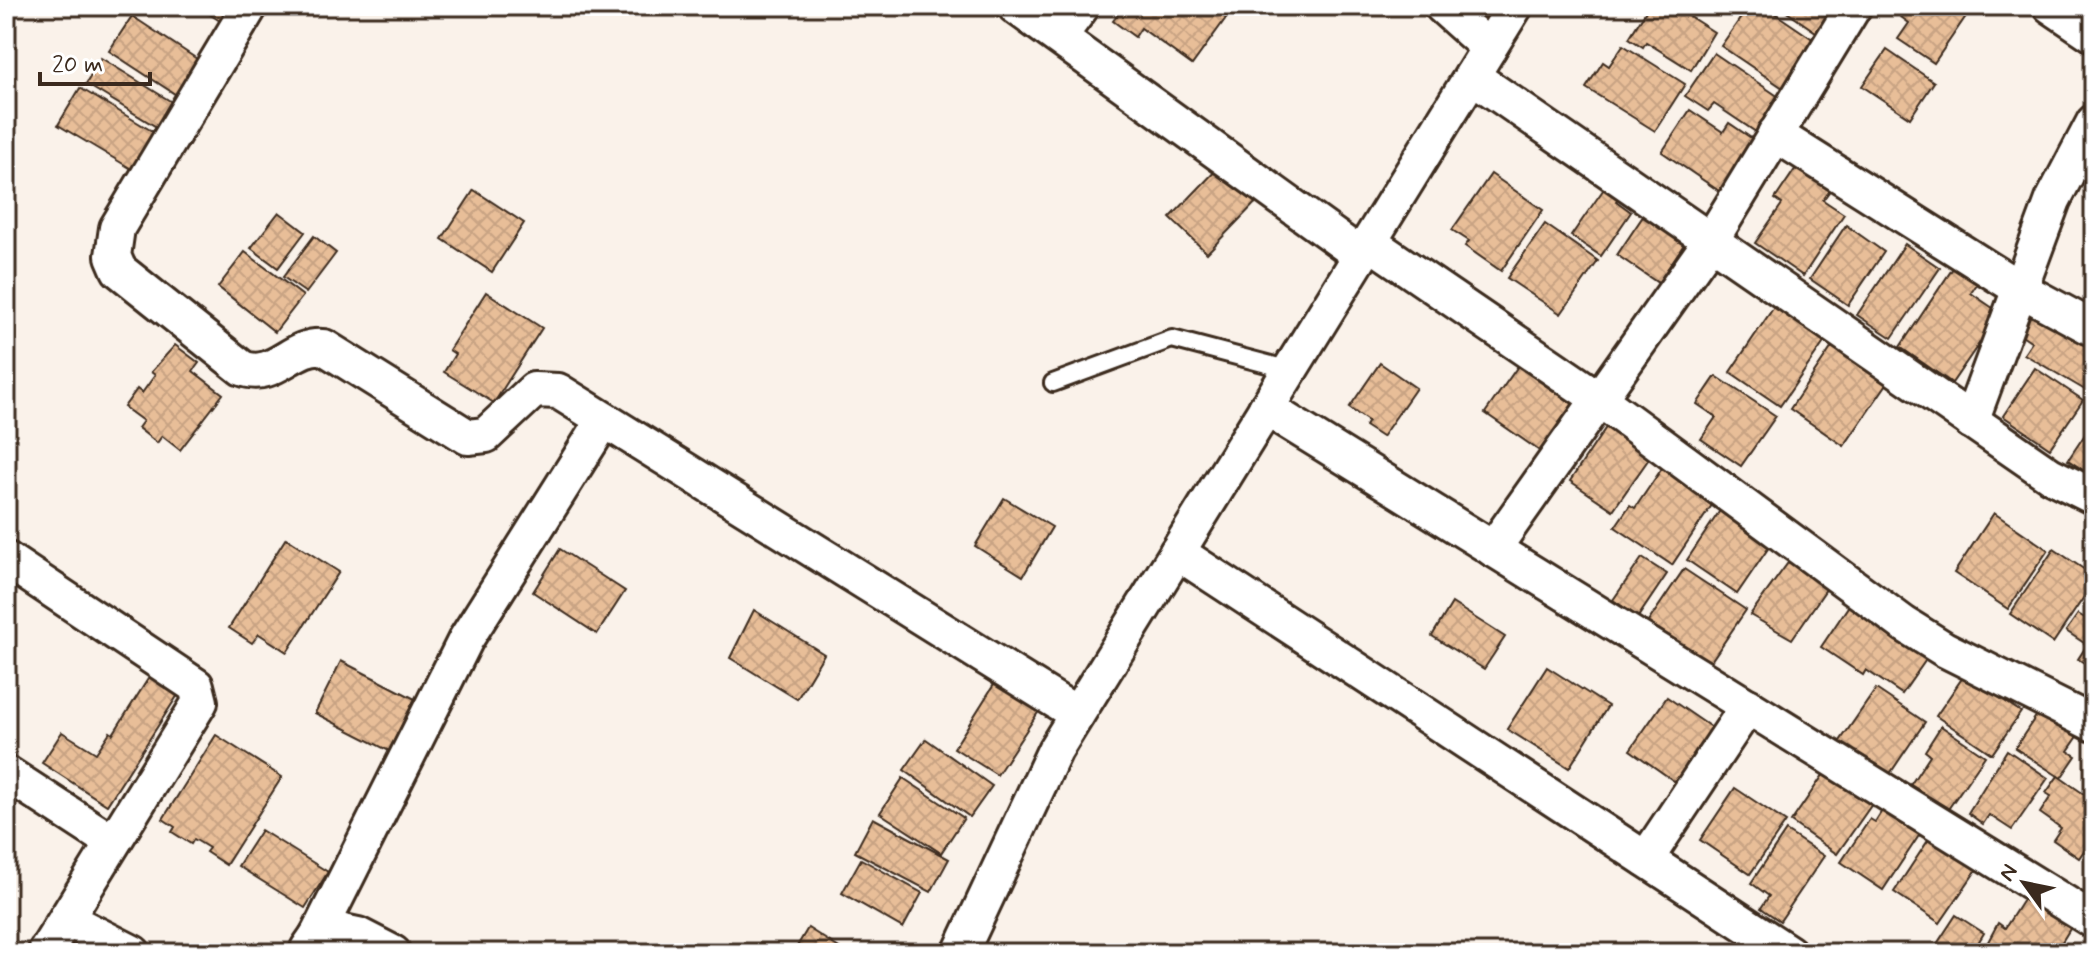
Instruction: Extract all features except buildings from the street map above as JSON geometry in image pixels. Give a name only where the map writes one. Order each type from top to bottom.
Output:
[{"type":"street","points":[[250,6],[117,228],[113,256],[119,270],[242,368],[255,373],[271,370],[313,346],[324,347],[468,437],[486,435],[523,398],[545,388],[558,391],[1077,714]]},
{"type":"street","points":[[1015,6],[1365,249],[1599,399],[1904,624],[1944,649],[2094,724]]},
{"type":"street","points":[[1059,37],[1082,6]]},
{"type":"street","points":[[1442,6],[1481,62],[1710,242],[2050,475],[2094,497]]},
{"type":"street","points":[[960,953],[1028,802],[1077,714],[1515,6]]},
{"type":"street","points":[[1493,549],[1710,242],[1854,6]]},
{"type":"street","points":[[2051,6],[2094,35]]},
{"type":"street","points":[[1971,421],[2058,187],[2094,122]]},
{"type":"street","points":[[1775,134],[2020,289],[2094,329]]},
{"type":"street","points":[[1266,408],[2094,921]]},
{"type":"street","points":[[312,945],[466,639],[604,420]]},
{"type":"street","points":[[1177,552],[1789,953]]},
{"type":"street","points":[[6,559],[196,686],[201,694],[200,702],[45,953]]},
{"type":"street","points":[[1646,859],[1748,706]]},
{"type":"street","points":[[6,773],[112,842]]},
{"type":"street","points":[[66,919],[133,953]]},
{"type":"street","points":[[312,945],[330,929],[345,930],[393,953]]},
{"type":"lane","points":[[1053,383],[1172,339],[1290,370]]}]
